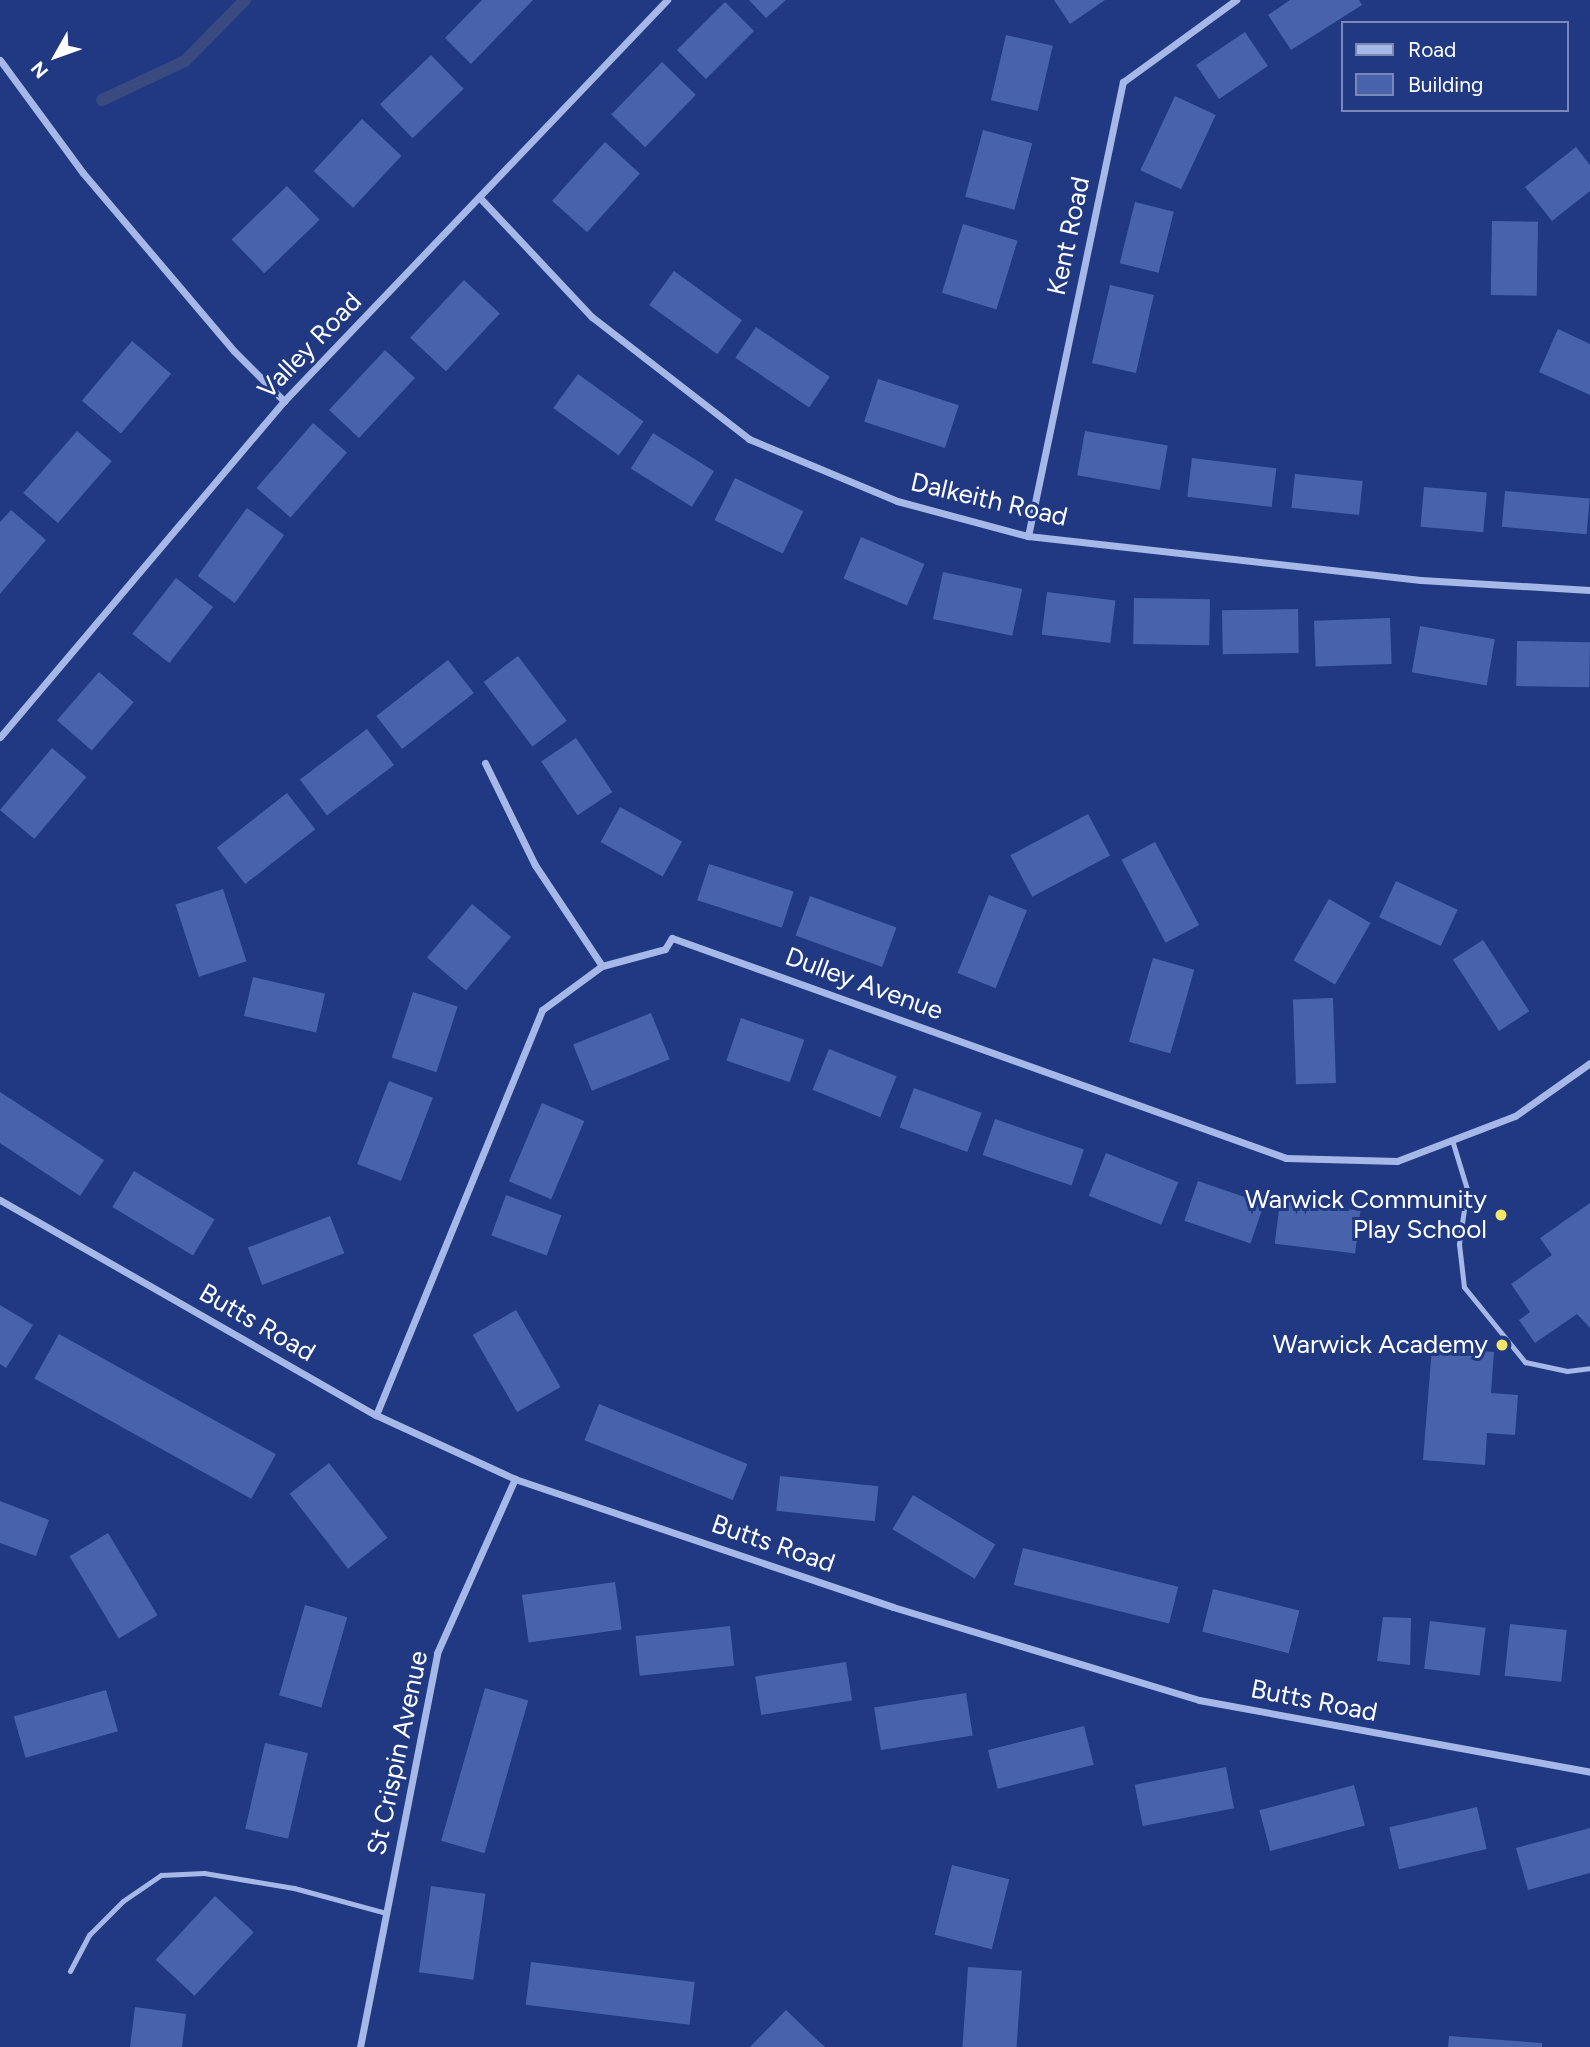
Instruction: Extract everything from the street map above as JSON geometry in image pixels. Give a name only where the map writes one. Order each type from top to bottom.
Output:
[{"type":"street","name":"Valley Road","points":[[0,737],[284,401],[481,199],[667,0]]},
{"type":"street","name":"Kent Road","points":[[1028,536],[1123,82],[1236,0]]},
{"type":"street","points":[[0,60],[83,173],[234,351],[284,401]]},
{"type":"street","name":"Dalkeith Road","points":[[481,199],[592,317],[749,439],[897,501],[1028,536],[1414,579],[1590,590]]},
{"type":"street","points":[[485,762],[535,865],[602,966]]},
{"type":"street","name":"Dulley Avenue","points":[[376,1415],[542,1010],[602,966],[665,949],[672,938],[1286,1158],[1397,1161],[1515,1116],[1590,1063]]},
{"type":"street","name":"Butts Road","points":[[0,1200],[376,1415],[515,1479],[893,1607],[1187,1697],[1590,1772]]},
{"type":"street","name":"St Crispin Avenue","points":[[360,2047],[438,1653],[515,1479]]},
{"type":"lane","points":[[1452,1140],[1467,1189],[1460,1244],[1464,1287],[1525,1362],[1567,1371],[1590,1368]]},
{"type":"lane","points":[[70,1971],[89,1935],[132,1893],[161,1875],[204,1872],[256,1881],[386,1913]]},
{"type":"building","points":[[482,0],[533,0],[471,64],[445,38]]},
{"type":"building","points":[[749,0],[786,0],[766,18]]},
{"type":"building","points":[[1054,0],[1105,0],[1070,24]]},
{"type":"building","points":[[1290,0],[1359,0],[1362,5],[1291,50],[1268,15]]},
{"type":"building","points":[[725,2],[754,31],[706,79],[677,50]]},
{"type":"building","points":[[1245,32],[1268,66],[1219,99],[1196,65]]},
{"type":"building","points":[[1006,35],[1053,46],[1038,111],[991,100]]},
{"type":"building","points":[[431,55],[464,89],[413,138],[380,104]]},
{"type":"building","points":[[662,62],[696,95],[645,147],[611,115]]},
{"type":"building","points":[[1175,96],[1216,115],[1181,189],[1140,170]]},
{"type":"building","points":[[362,119],[401,156],[353,208],[314,171]]},
{"type":"building","points":[[983,130],[1032,143],[1014,210],[965,197]]},
{"type":"building","points":[[605,142],[640,173],[587,232],[552,201]]},
{"type":"building","points":[[1576,147],[1590,165],[1590,191],[1552,221],[1525,187]]},
{"type":"building","points":[[287,186],[320,220],[264,273],[232,239]]},
{"type":"building","points":[[1135,202],[1174,212],[1159,273],[1120,263]]},
{"type":"building","points":[[1492,221],[1538,222],[1537,296],[1491,295]]},
{"type":"building","points":[[963,224],[1018,241],[996,310],[942,293]]},
{"type":"building","points":[[674,271],[742,320],[717,354],[649,305]]},
{"type":"building","points":[[464,280],[500,313],[446,371],[410,338]]},
{"type":"building","points":[[1110,285],[1154,295],[1136,373],[1092,363]]},
{"type":"building","points":[[756,327],[830,377],[809,407],[735,358]]},
{"type":"building","points":[[1558,329],[1590,344],[1590,395],[1539,372]]},
{"type":"building","points":[[132,341],[171,374],[121,434],[82,401]]},
{"type":"building","points":[[385,350],[415,378],[359,438],[329,410]]},
{"type":"building","points":[[578,374],[644,422],[619,456],[553,408]]},
{"type":"building","points":[[878,379],[959,405],[945,448],[864,422]]},
{"type":"building","points":[[313,423],[347,453],[291,517],[257,488]]},
{"type":"building","points":[[77,431],[112,461],[58,523],[23,493]]},
{"type":"building","points":[[1085,431],[1168,446],[1160,490],[1077,475]]},
{"type":"building","points":[[653,433],[714,471],[692,507],[631,469]]},
{"type":"building","points":[[1192,458],[1276,468],[1272,507],[1187,497]]},
{"type":"building","points":[[1295,474],[1363,481],[1359,515],[1291,508]]},
{"type":"building","points":[[735,478],[803,511],[783,554],[714,520]]},
{"type":"building","points":[[1424,487],[1487,492],[1483,532],[1421,527]]},
{"type":"building","points":[[1505,491],[1590,498],[1587,534],[1502,527]]},
{"type":"building","points":[[247,508],[284,535],[235,603],[198,576]]},
{"type":"building","points":[[11,510],[46,540],[0,594],[0,522]]},
{"type":"building","points":[[861,537],[925,564],[907,605],[843,578]]},
{"type":"building","points":[[943,572],[1022,589],[1012,636],[933,619]]},
{"type":"building","points":[[176,578],[213,607],[169,663],[132,634]]},
{"type":"building","points":[[1047,592],[1115,600],[1110,643],[1042,635]]},
{"type":"building","points":[[1134,598],[1210,599],[1209,645],[1133,644]]},
{"type":"building","points":[[1298,609],[1299,653],[1223,654],[1222,610]]},
{"type":"building","points":[[1390,618],[1392,664],[1316,667],[1314,621]]},
{"type":"building","points":[[1420,626],[1495,639],[1487,685],[1412,672]]},
{"type":"building","points":[[1517,641],[1590,642],[1589,687],[1516,686]]},
{"type":"building","points":[[518,656],[567,721],[532,747],[484,682]]},
{"type":"building","points":[[448,660],[474,693],[402,749],[376,716]]},
{"type":"building","points":[[99,672],[134,702],[92,750],[57,720]]},
{"type":"building","points":[[367,729],[394,765],[327,815],[300,780]]},
{"type":"building","points":[[576,738],[612,792],[578,815],[541,761]]},
{"type":"building","points":[[52,748],[86,777],[34,839],[0,810]]},
{"type":"building","points":[[287,793],[315,829],[245,884],[217,848]]},
{"type":"building","points":[[620,807],[682,841],[663,876],[601,842]]},
{"type":"building","points":[[1088,814],[1110,855],[1032,897],[1010,855]]},
{"type":"building","points":[[1155,842],[1199,925],[1166,943],[1121,860]]},
{"type":"building","points":[[709,864],[794,892],[782,928],[697,900]]},
{"type":"building","points":[[1396,881],[1458,910],[1441,946],[1379,917]]},
{"type":"building","points":[[223,889],[246,961],[199,977],[175,904]]},
{"type":"building","points":[[989,895],[1027,910],[996,988],[958,973]]},
{"type":"building","points":[[810,896],[896,927],[882,967],[796,935]]},
{"type":"building","points":[[1329,899],[1371,923],[1335,984],[1294,960]]},
{"type":"building","points":[[472,904],[511,937],[466,990],[427,958]]},
{"type":"building","points":[[1483,940],[1529,1011],[1499,1031],[1453,960]]},
{"type":"building","points":[[1153,958],[1194,970],[1170,1053],[1129,1042]]},
{"type":"building","points":[[253,977],[325,994],[316,1033],[244,1016]]},
{"type":"building","points":[[413,992],[458,1007],[436,1072],[392,1058]]},
{"type":"building","points":[[1333,998],[1336,1083],[1296,1084],[1293,999]]},
{"type":"building","points":[[651,1013],[670,1059],[592,1091],[573,1044]]},
{"type":"building","points":[[741,1018],[804,1040],[790,1082],[726,1061]]},
{"type":"building","points":[[829,1049],[897,1076],[880,1117],[813,1090]]},
{"type":"building","points":[[389,1081],[433,1098],[401,1181],[357,1164]]},
{"type":"building","points":[[914,1088],[982,1113],[967,1152],[900,1127]]},
{"type":"building","points":[[0,1092],[104,1160],[80,1196],[0,1143]]},
{"type":"building","points":[[542,1103],[584,1121],[551,1199],[509,1181]]},
{"type":"building","points":[[995,1119],[1084,1150],[1072,1186],[983,1155]]},
{"type":"building","points":[[1106,1153],[1178,1182],[1161,1225],[1089,1196]]},
{"type":"building","points":[[134,1171],[215,1219],[193,1255],[112,1207]]},
{"type":"building","points":[[1198,1181],[1264,1204],[1251,1244],[1184,1221]]},
{"type":"building","points":[[506,1195],[561,1215],[547,1256],[491,1235]]},
{"type":"building","points":[[1280,1201],[1360,1211],[1355,1254],[1275,1244]]},
{"type":"building","points":[[1590,1203],[1590,1328],[1577,1314],[1535,1343],[1519,1320],[1530,1312],[1511,1284],[1552,1255],[1540,1238]]},
{"type":"building","points":[[330,1216],[344,1253],[262,1285],[248,1248]]},
{"type":"building","points":[[0,1305],[33,1325],[6,1368],[0,1364]]},
{"type":"building","points":[[516,1310],[560,1387],[517,1412],[473,1335]]},
{"type":"building","points":[[59,1334],[276,1454],[251,1499],[34,1379]]},
{"type":"building","points":[[1432,1347],[1494,1352],[1491,1393],[1518,1395],[1515,1435],[1487,1433],[1485,1465],[1423,1460]]},
{"type":"building","points":[[599,1404],[747,1464],[733,1500],[584,1440]]},
{"type":"building","points":[[329,1463],[387,1538],[348,1569],[290,1494]]},
{"type":"building","points":[[780,1476],[878,1486],[875,1521],[776,1511]]},
{"type":"building","points":[[913,1495],[995,1544],[975,1579],[892,1529]]},
{"type":"building","points":[[0,1501],[49,1520],[36,1556],[0,1543]]},
{"type":"building","points":[[108,1533],[157,1615],[119,1638],[69,1556]]},
{"type":"building","points":[[1023,1548],[1178,1587],[1169,1624],[1014,1585]]},
{"type":"building","points":[[615,1582],[622,1630],[529,1643],[522,1595]]},
{"type":"building","points":[[1213,1589],[1299,1611],[1289,1653],[1202,1632]]},
{"type":"building","points":[[305,1605],[347,1617],[321,1707],[279,1695]]},
{"type":"building","points":[[1383,1617],[1411,1618],[1410,1665],[1377,1661]]},
{"type":"building","points":[[1430,1621],[1486,1628],[1480,1675],[1424,1669]]},
{"type":"building","points":[[1510,1624],[1567,1630],[1561,1682],[1505,1676]]},
{"type":"building","points":[[730,1626],[734,1666],[640,1676],[636,1636]]},
{"type":"building","points":[[846,1662],[852,1701],[761,1715],[755,1676]]},
{"type":"building","points":[[485,1688],[528,1700],[484,1853],[441,1841]]},
{"type":"building","points":[[106,1690],[118,1731],[26,1758],[14,1716]]},
{"type":"building","points":[[966,1693],[973,1735],[881,1750],[874,1708]]},
{"type":"building","points":[[1084,1726],[1094,1765],[998,1789],[988,1750]]},
{"type":"building","points":[[265,1743],[308,1753],[288,1839],[245,1829]]},
{"type":"building","points":[[1226,1767],[1234,1808],[1143,1826],[1135,1785]]},
{"type":"building","points":[[1354,1785],[1365,1826],[1270,1851],[1259,1810]]},
{"type":"building","points":[[1477,1807],[1487,1849],[1399,1869],[1389,1827]]},
{"type":"building","points":[[1590,1828],[1590,1873],[1528,1890],[1516,1848]]},
{"type":"building","points":[[952,1865],[1009,1879],[992,1949],[935,1935]]},
{"type":"building","points":[[431,1886],[485,1894],[473,1980],[419,1972]]},
{"type":"building","points":[[215,1896],[254,1932],[194,1996],[156,1960]]},
{"type":"building","points":[[531,1962],[695,1982],[690,2025],[526,2005]]},
{"type":"building","points":[[968,1967],[1022,1971],[1017,2047],[962,2047]]},
{"type":"building","points":[[135,2007],[186,2014],[182,2047],[130,2047]]},
{"type":"building","points":[[786,2010],[814,2037],[825,2047],[750,2047]]},
{"type":"building","points":[[1449,2036],[1542,2043],[1542,2047],[1448,2047]]},
{"type":"waterway","points":[[102,100],[185,61],[245,0]]},
{"type":"place","name":"Warwick Community Play School","points":[[1501,1215]]},
{"type":"place","name":"Warwick Academy","points":[[1502,1345]]}]
